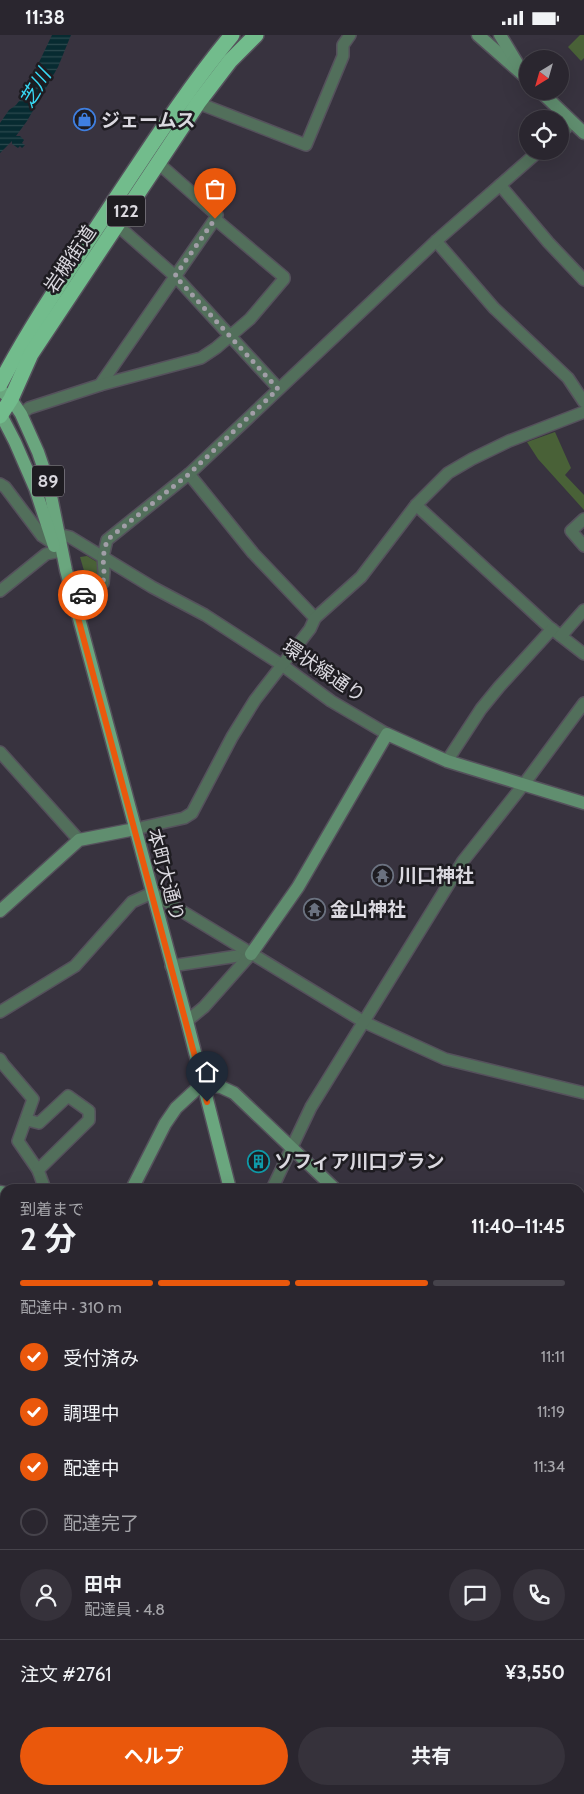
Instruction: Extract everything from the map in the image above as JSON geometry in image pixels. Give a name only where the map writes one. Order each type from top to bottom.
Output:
[{"type":"highway","name":"岩槻街道","points":[[0,384],[21,345],[105,217],[200,75],[232,35]]},
{"type":"highway","name":"岩槻街道","points":[[0,414],[6,394],[31,354],[198,103],[230,61],[256,35]]},
{"type":"main road","name":"本町大通り","points":[[6,394],[21,413],[48,481],[56,544],[66,571]]},
{"type":"main road","name":"本町大通り","points":[[0,414],[15,442],[35,488],[66,571],[187,1021],[229,1184]]},
{"type":"street","points":[[198,103],[306,145],[343,56],[343,45],[350,35]]},
{"type":"street","points":[[478,35],[519,72]]},
{"type":"street","points":[[500,35],[519,66]]},
{"type":"street","points":[[550,100],[584,133]]},
{"type":"street","points":[[569,125],[573,122]]},
{"type":"street","points":[[73,599],[97,590],[103,583],[103,557],[107,540],[189,474],[436,241],[529,160]]},
{"type":"street","points":[[100,385],[217,215],[158,163]]},
{"type":"street","points":[[500,185],[548,242],[584,279]]},
{"type":"street","points":[[21,413],[29,408],[100,385],[201,358],[216,348],[250,319],[284,277],[215,219]]},
{"type":"street","points":[[117,225],[175,276],[278,389]]},
{"type":"street","points":[[436,241],[494,308],[568,378],[584,403]]},
{"type":"street","points":[[0,911],[79,840],[184,818],[192,813],[232,737],[255,700],[310,629],[315,618],[361,577],[416,505],[448,473],[472,459],[508,441],[584,412]]},
{"type":"street","points":[[189,474],[253,553],[315,618]]},
{"type":"street","name":"環状線通り","points":[[0,484],[5,487],[42,536],[56,544],[70,537],[152,587],[205,615],[282,665],[331,701],[387,734],[447,761],[584,803]]},
{"type":"street","points":[[416,505],[557,633],[584,654]]},
{"type":"street","points":[[584,519],[571,531],[584,546]]},
{"type":"street","points":[[0,591],[56,544]]},
{"type":"street","points":[[447,761],[481,709],[499,687],[584,610]]},
{"type":"street","points":[[274,1184],[311,1107],[463,861],[524,784],[584,703]]},
{"type":"street","points":[[187,1021],[204,1007],[250,955],[298,887],[387,734]]},
{"type":"street","points":[[0,752],[79,840]]},
{"type":"street","points":[[0,1012],[75,966],[132,902],[152,893],[250,955],[306,986],[364,1023],[445,1059],[584,1093]]},
{"type":"street","points":[[171,966],[250,955]]},
{"type":"street","points":[[0,1059],[33,1099],[18,1141],[38,1170],[42,1184]]},
{"type":"street","points":[[135,1184],[165,1124],[176,1108],[202,1084],[221,1087],[234,1093],[330,1184]]},
{"type":"street","points":[[27,1120],[39,1123],[68,1096],[89,1111],[90,1115],[89,1120],[38,1170]]},
{"type":"green space","points":[[580,35],[584,35],[584,58],[581,61],[568,47]]},
{"type":"green space","points":[[555,432],[571,468],[565,475],[584,495],[584,510],[538,459],[527,442]]},
{"type":"green space","points":[[87,556],[97,562],[99,578],[97,585],[89,588],[80,557]]},
{"type":"water","name":"芝川","points":[[52,35],[71,35],[58,67],[27,121],[16,136],[20,136],[24,140],[22,143],[25,145],[22,148],[20,146],[18,148],[12,144],[12,141],[0,153],[0,123],[9,110],[23,96]]},
{"type":"way so far","points":[[83,595],[97,590],[103,583],[103,557],[107,540],[189,474],[278,389],[175,276],[215,219]]},
{"type":"place","name":"ジェームス","points":[[85,120]]},
{"type":"place","name":"川口神社","points":[[382,875]]},
{"type":"place","name":"金山神社","points":[[314,909]]},
{"type":"place","name":"ソフィア川口ブラン","points":[[258,1161]]},
{"type":"route","points":[[83,595],[73,599],[187,1021],[207,1102]]}]
